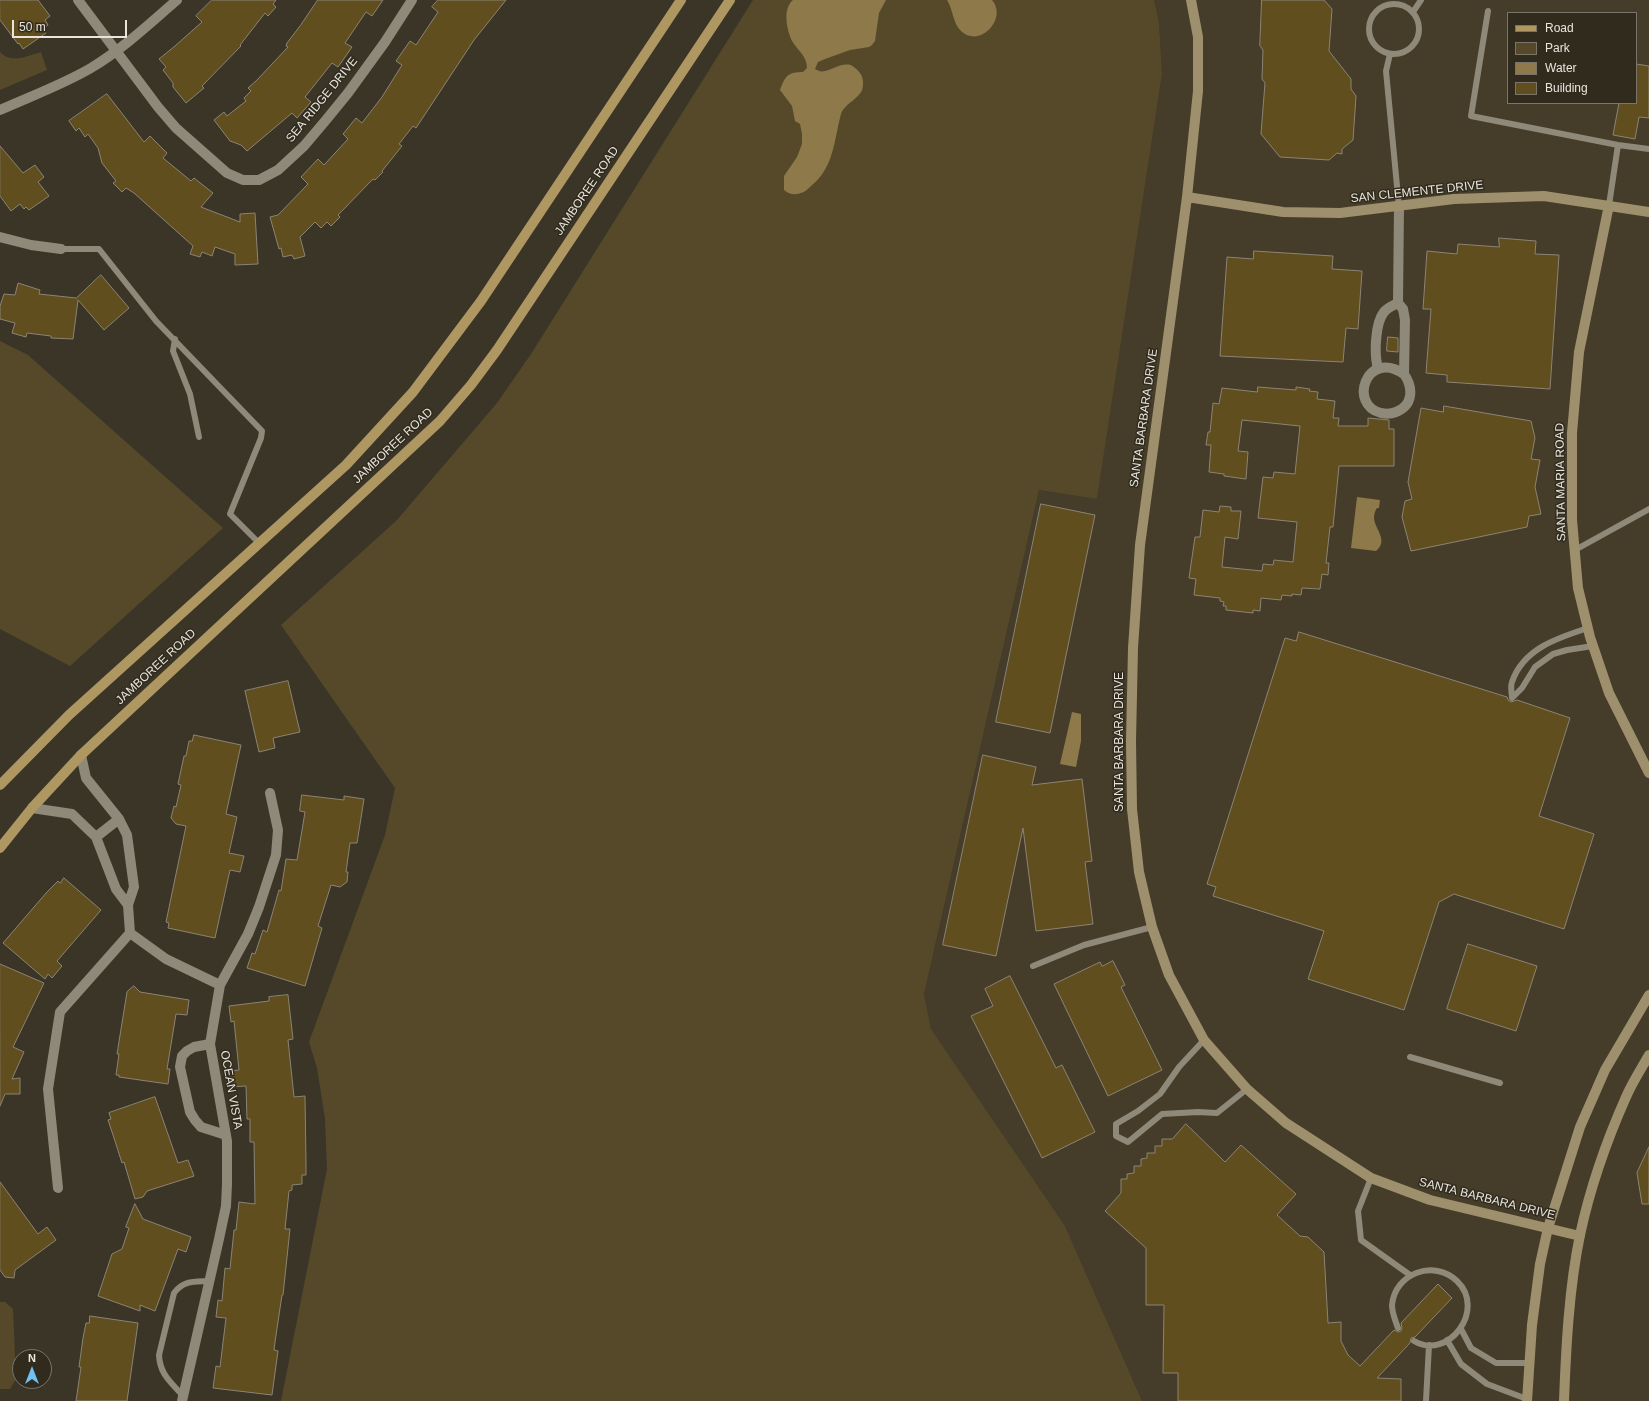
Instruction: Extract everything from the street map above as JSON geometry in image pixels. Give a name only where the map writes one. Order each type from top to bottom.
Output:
[{"type":"main road","name":"JAMBOREE ROAD","points":[[0,786],[69,715],[346,465],[413,392],[481,301],[681,0]]},
{"type":"main road","name":"JAMBOREE ROAD","points":[[0,848],[32,808],[81,755],[440,421],[471,385],[497,350],[730,0]]},
{"type":"main road","name":"SANTA BARBARA DRIVE","points":[[1191,0],[1198,37],[1198,91],[1187,197],[1140,545],[1133,648],[1131,741],[1132,809],[1139,872],[1152,927],[1169,975],[1204,1040],[1247,1089],[1286,1123],[1371,1178],[1430,1200],[1580,1236]]},
{"type":"main road","name":"SAN CLEMENTE DRIVE","points":[[1187,197],[1283,212],[1340,213],[1399,207],[1454,199],[1544,196],[1649,212]]},
{"type":"main road","name":"SANTA MARIA ROAD","points":[[1609,205],[1579,352],[1572,433],[1572,520],[1578,588],[1593,646],[1610,693],[1649,773]]},
{"type":"main road","points":[[1527,1400],[1529,1363],[1540,1264],[1548,1228],[1580,1127],[1602,1077],[1642,1004],[1649,995]]},
{"type":"main road","points":[[1564,1401],[1566,1353],[1580,1236],[1603,1153],[1626,1096],[1649,1055]]},
{"type":"street","name":"SEA RIDGE DRIVE","points":[[78,0],[117,50],[158,107],[176,128],[227,173],[243,180],[259,180],[278,170],[304,146],[348,93],[385,42],[412,0]]},
{"type":"street","points":[[0,110],[64,83],[92,67],[117,50],[177,0]]},
{"type":"street","points":[[1399,207],[1398,303],[1403,309],[1406,320],[1404,374]]},
{"type":"street","points":[[0,237],[31,245],[61,249]]},
{"type":"street","points":[[1378,368],[1376,350],[1383,313],[1389,307],[1398,303]]},
{"type":"street","points":[[1387,366],[1396,368],[1404,374],[1409,381],[1410,386],[1409,399],[1404,407],[1396,412],[1387,414],[1377,412],[1370,407],[1365,399],[1363,390],[1365,381],[1370,373],[1378,368],[1387,366]]},
{"type":"street","points":[[58,1188],[48,1089],[60,1012],[130,933],[128,905],[134,887],[127,835],[119,819],[86,778],[81,755]]},
{"type":"street","name":"OCEAN VISTA","points":[[183,1398],[226,1206],[228,1163],[226,1135],[210,1044],[220,985],[248,934],[259,907],[276,855],[278,830],[270,793]]},
{"type":"street","points":[[32,808],[72,814],[96,837],[116,889],[128,905]]},
{"type":"street","points":[[96,837],[119,819]]},
{"type":"street","points":[[130,933],[166,958],[220,985]]},
{"type":"street","points":[[210,1044],[194,1047],[187,1051],[182,1056],[180,1067],[190,1112],[195,1120],[202,1127],[226,1135]]},
{"type":"lane","points":[[1413,12],[1420,0]]},
{"type":"lane","points":[[1389,4],[1406,6],[1413,12],[1417,18],[1419,26],[1416,41],[1412,47],[1405,52],[1390,54],[1382,51],[1375,45],[1370,34],[1370,21],[1374,13],[1381,7],[1389,4]]},
{"type":"lane","points":[[1488,11],[1470,116],[1618,145],[1649,149]]},
{"type":"lane","points":[[1390,54],[1386,71],[1399,207]]},
{"type":"lane","points":[[1609,205],[1618,145]]},
{"type":"lane","points":[[61,249],[99,249],[156,321],[262,431],[261,438],[230,514],[259,543]]},
{"type":"lane","points":[[175,340],[173,351],[190,394],[199,437]]},
{"type":"lane","points":[[1575,550],[1649,509]]},
{"type":"lane","points":[[1588,628],[1560,637],[1540,647],[1523,661],[1511,684],[1512,698],[1522,688],[1535,667],[1553,654],[1593,646]]},
{"type":"lane","points":[[1033,966],[1084,945],[1152,927]]},
{"type":"lane","points":[[1204,1040],[1179,1067],[1160,1094],[1138,1111],[1116,1124],[1116,1136],[1128,1142],[1162,1114],[1198,1112],[1217,1113],[1247,1089]]},
{"type":"lane","points":[[1410,1058],[1500,1083]]},
{"type":"lane","points":[[1371,1178],[1358,1210],[1361,1240],[1410,1275]]},
{"type":"lane","points":[[1398,1328],[1392,1305],[1395,1293],[1401,1283],[1410,1275],[1422,1270],[1435,1270],[1447,1274],[1457,1281],[1464,1292],[1467,1305],[1466,1317],[1461,1329],[1452,1338],[1441,1343],[1429,1345],[1414,1341]]},
{"type":"lane","points":[[183,1398],[164,1374],[160,1366],[159,1355],[174,1293],[180,1286],[189,1282],[210,1281]]},
{"type":"lane","points":[[1461,1329],[1471,1348],[1496,1362],[1529,1363]]},
{"type":"lane","points":[[1447,1340],[1461,1364],[1487,1384],[1527,1400]]},
{"type":"lane","points":[[1426,1401],[1429,1345]]},
{"type":"shaded area","points":[[1154,0],[1649,0],[1649,1401],[1142,1401],[1065,1226],[931,1029],[924,994],[1039,490],[1097,499],[1162,74],[1159,22]]},
{"type":"green space","points":[[753,0],[1154,0],[1159,22],[1162,74],[1097,499],[1039,490],[924,994],[931,1029],[1065,1226],[1142,1401],[281,1401],[327,1169],[325,1119],[317,1068],[309,1042],[385,835],[395,788],[281,625],[397,520],[497,403],[531,354]]},
{"type":"green space","points":[[0,52],[9,58],[19,58],[41,52],[47,70],[0,90]]},
{"type":"green space","points":[[0,341],[28,355],[223,528],[70,666],[0,629]]},
{"type":"green space","points":[[0,1302],[5,1302],[13,1309],[15,1349],[12,1349],[12,1386],[10,1389],[0,1389]]},
{"type":"water","points":[[793,0],[886,0],[879,13],[875,41],[872,45],[869,47],[850,50],[818,62],[815,69],[819,71],[841,65],[851,65],[859,71],[862,76],[862,89],[857,97],[846,106],[841,114],[832,153],[824,171],[819,179],[799,194],[790,194],[784,190],[784,176],[797,157],[802,144],[802,134],[800,124],[795,121],[792,106],[780,90],[784,81],[790,74],[803,72],[807,68],[806,60],[792,41],[788,31],[786,20],[788,9]]},
{"type":"water","points":[[947,0],[992,0],[996,7],[997,15],[990,29],[983,34],[968,36],[958,28]]},
{"type":"water","points":[[1357,497],[1380,500],[1379,508],[1377,508],[1374,514],[1381,539],[1380,547],[1376,551],[1351,548]]},
{"type":"water","points":[[1072,712],[1081,714],[1081,741],[1076,767],[1060,764]]},
{"type":"building","points":[[0,0],[38,0],[50,16],[45,20],[48,25],[43,29],[46,33],[23,49],[0,20]]},
{"type":"building","points":[[212,0],[276,0],[273,4],[276,7],[268,16],[265,13],[240,45],[241,46],[202,86],[204,88],[186,103],[173,87],[173,83],[163,70],[166,67],[159,59],[202,22],[196,16]]},
{"type":"building","points":[[318,0],[383,0],[372,16],[366,12],[345,43],[352,47],[338,67],[332,63],[305,97],[311,102],[297,118],[292,113],[247,151],[241,145],[230,141],[214,120],[224,112],[227,116],[246,101],[244,98],[251,91],[248,88],[288,47],[286,46],[287,43]]},
{"type":"building","points":[[438,0],[506,0],[474,40],[416,128],[413,126],[399,144],[402,146],[382,171],[383,172],[375,180],[373,179],[338,215],[340,217],[331,226],[327,222],[321,228],[315,222],[300,237],[305,256],[294,259],[292,255],[283,257],[281,248],[279,249],[270,217],[278,215],[308,184],[301,177],[318,159],[324,165],[348,139],[343,134],[356,118],[362,123],[382,97],[402,65],[396,61],[410,41],[416,45],[438,12],[432,7]]},
{"type":"building","points":[[1262,0],[1324,0],[1332,9],[1329,51],[1351,79],[1351,89],[1356,96],[1353,140],[1342,149],[1342,154],[1337,153],[1329,160],[1280,157],[1261,134],[1265,83],[1262,79],[1263,50],[1260,46]]},
{"type":"building","points":[[1637,64],[1649,66],[1649,118],[1639,117],[1635,139],[1613,135],[1619,104],[1637,104]]},
{"type":"building","points":[[107,94],[144,142],[150,136],[167,153],[163,158],[191,181],[194,178],[213,193],[201,207],[240,222],[240,214],[255,213],[258,264],[235,265],[235,254],[215,247],[212,256],[202,252],[200,257],[190,254],[193,246],[134,193],[126,188],[122,192],[113,183],[116,181],[102,163],[98,148],[88,134],[85,137],[79,128],[76,131],[69,121]]},
{"type":"building","points":[[0,146],[23,173],[35,165],[44,177],[38,182],[49,196],[29,210],[26,207],[24,209],[20,204],[11,211],[0,196]]},
{"type":"building","points":[[1499,238],[1536,241],[1535,254],[1559,255],[1550,389],[1447,382],[1447,375],[1426,373],[1431,309],[1423,309],[1427,251],[1457,254],[1458,244],[1499,247]]},
{"type":"building","points":[[1254,251],[1333,256],[1332,269],[1362,271],[1358,329],[1346,328],[1343,362],[1220,356],[1227,257],[1253,259]]},
{"type":"building","points":[[101,275],[129,308],[104,330],[78,300],[73,339],[51,338],[51,336],[27,333],[26,337],[12,333],[15,323],[0,319],[0,306],[4,294],[15,295],[18,283],[40,290],[39,294],[76,298]]},
{"type":"building","points":[[1388,337],[1398,338],[1398,352],[1387,351]]},
{"type":"building","points":[[1258,387],[1296,390],[1296,387],[1318,392],[1317,399],[1335,401],[1333,418],[1339,418],[1338,426],[1368,426],[1368,418],[1389,420],[1389,429],[1394,429],[1394,466],[1339,466],[1333,527],[1330,527],[1326,563],[1329,563],[1328,575],[1322,574],[1320,589],[1302,588],[1301,595],[1282,595],[1281,600],[1261,598],[1260,611],[1253,610],[1253,613],[1226,610],[1226,606],[1223,606],[1224,602],[1220,601],[1220,598],[1194,595],[1196,579],[1189,578],[1195,537],[1200,537],[1203,510],[1219,512],[1220,506],[1231,507],[1231,511],[1241,511],[1238,539],[1225,537],[1222,567],[1262,571],[1263,564],[1273,565],[1274,560],[1293,562],[1297,522],[1258,518],[1263,477],[1273,478],[1274,472],[1295,474],[1300,426],[1242,420],[1238,451],[1248,452],[1246,479],[1209,472],[1211,445],[1206,445],[1208,432],[1210,432],[1213,403],[1219,404],[1222,388],[1257,392]]},
{"type":"building","points":[[1444,406],[1531,421],[1535,438],[1531,459],[1540,460],[1535,487],[1541,514],[1529,516],[1527,527],[1411,551],[1402,517],[1405,501],[1412,499],[1408,482],[1421,408],[1443,412]]},
{"type":"building","points":[[1041,504],[1095,515],[1050,733],[996,722]]},
{"type":"building","points":[[1299,632],[1507,697],[1511,702],[1517,700],[1570,718],[1539,816],[1594,834],[1564,929],[1454,894],[1439,902],[1404,1010],[1308,979],[1324,931],[1213,896],[1216,887],[1207,884],[1285,638],[1296,641]]},
{"type":"building","points":[[288,681],[300,732],[273,738],[275,748],[259,752],[245,691]]},
{"type":"building","points":[[194,735],[241,745],[226,814],[237,817],[229,853],[244,856],[240,872],[230,870],[215,938],[168,928],[169,923],[166,922],[186,826],[176,824],[171,818],[174,806],[176,807],[181,785],[178,784],[184,756],[186,756],[189,741],[192,741]]},
{"type":"building","points":[[983,755],[1036,767],[1032,785],[1082,779],[1092,861],[1085,862],[1093,924],[1036,931],[1023,828],[996,956],[943,945]]},
{"type":"building","points":[[302,795],[344,800],[344,796],[364,799],[357,843],[350,843],[346,872],[348,872],[347,882],[340,887],[331,885],[318,926],[322,928],[305,986],[247,968],[252,953],[255,954],[263,930],[267,932],[279,890],[281,891],[286,859],[297,860],[305,812],[300,811]]},
{"type":"building","points":[[64,878],[101,910],[57,961],[62,966],[52,978],[48,974],[45,979],[3,943],[47,892],[58,881],[60,883]]},
{"type":"building","points":[[1468,944],[1537,966],[1516,1031],[1447,1009]]},
{"type":"building","points":[[1113,961],[1125,985],[1121,987],[1162,1070],[1108,1096],[1054,984],[1100,962],[1102,966]]},
{"type":"building","points":[[0,964],[44,983],[13,1047],[24,1052],[12,1079],[20,1078],[20,1094],[5,1094],[0,1106]]},
{"type":"building","points":[[1010,976],[1056,1068],[1062,1065],[1095,1132],[1042,1158],[971,1016],[993,1006],[985,989]]},
{"type":"building","points":[[134,986],[140,992],[189,1000],[187,1015],[176,1014],[167,1069],[170,1069],[168,1084],[119,1077],[119,1075],[116,1075],[119,1054],[117,1054],[127,992]]},
{"type":"building","points":[[288,995],[293,1039],[288,1040],[294,1097],[305,1096],[306,1175],[302,1175],[302,1184],[292,1185],[292,1190],[289,1191],[285,1229],[290,1229],[283,1295],[274,1350],[278,1351],[272,1395],[213,1388],[216,1366],[220,1367],[226,1318],[216,1317],[218,1300],[222,1301],[225,1268],[230,1269],[234,1230],[236,1230],[239,1202],[255,1204],[254,1142],[250,1142],[250,1119],[247,1119],[246,1086],[230,1087],[229,1071],[239,1070],[234,1021],[231,1022],[229,1006],[269,1001],[269,997]]},
{"type":"building","points":[[155,1097],[178,1163],[188,1160],[194,1176],[147,1191],[143,1197],[135,1199],[124,1162],[122,1163],[108,1120],[111,1119],[109,1113]]},
{"type":"building","points":[[1186,1124],[1225,1162],[1241,1145],[1296,1194],[1277,1215],[1300,1236],[1308,1237],[1324,1252],[1328,1323],[1341,1322],[1341,1341],[1348,1355],[1360,1366],[1394,1330],[1398,1332],[1401,1331],[1401,1323],[1438,1284],[1452,1298],[1415,1337],[1411,1338],[1410,1343],[1377,1378],[1401,1379],[1401,1401],[1178,1401],[1178,1373],[1163,1373],[1164,1305],[1146,1305],[1146,1248],[1105,1211],[1121,1193],[1121,1179],[1127,1179],[1127,1174],[1134,1173],[1134,1166],[1141,1166],[1141,1159],[1147,1158],[1147,1153],[1155,1153],[1155,1146],[1162,1146],[1162,1139],[1172,1139]]},
{"type":"building","points":[[1649,1147],[1649,1204],[1642,1204],[1637,1173]]},
{"type":"building","points":[[0,1182],[38,1234],[47,1227],[56,1240],[15,1270],[14,1278],[5,1277],[0,1270]]},
{"type":"building","points":[[135,1204],[143,1219],[191,1237],[186,1252],[178,1249],[155,1311],[140,1305],[140,1311],[98,1296],[112,1254],[122,1249],[129,1228],[126,1227]]},
{"type":"building","points":[[90,1316],[138,1323],[127,1401],[76,1401],[81,1367],[79,1367],[83,1338],[86,1323],[89,1323]]}]
